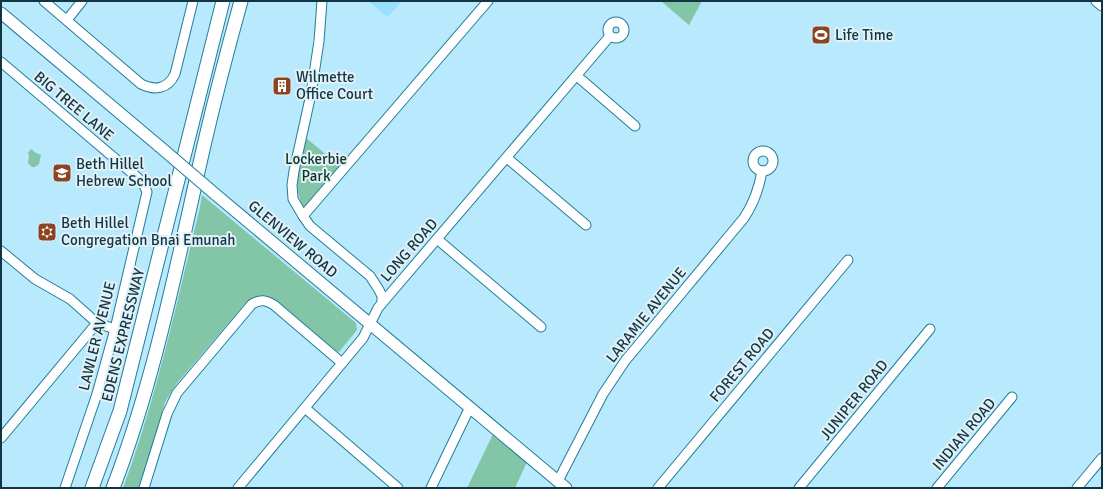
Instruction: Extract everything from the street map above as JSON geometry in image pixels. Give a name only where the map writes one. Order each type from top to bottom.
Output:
[{"type":"highway","name":"EDENS EXPRESSWAY","points":[[92,488],[120,412],[223,1]]},
{"type":"highway","points":[[113,488],[148,381],[181,251],[205,141],[241,1]]},
{"type":"main road","points":[[1097,1],[1102,5]]},
{"type":"main road","name":"GLENVIEW ROAD","points":[[1,13],[562,485]]},
{"type":"street","points":[[44,1],[141,84],[148,87],[158,88],[172,80],[175,74],[193,1]]},
{"type":"street","points":[[67,20],[82,1]]},
{"type":"street","points":[[322,1],[319,42],[311,94],[294,171],[292,185],[293,199],[302,216],[314,230],[372,280],[382,296],[382,303]]},
{"type":"street","points":[[302,216],[488,1]]},
{"type":"street","name":"LONG ROAD","points":[[238,488],[363,338],[382,303],[610,36]]},
{"type":"street","name":"BIG TREE LANE","points":[[1,62],[138,178],[146,188]]},
{"type":"street","points":[[577,76],[635,126]]},
{"type":"street","points":[[507,158],[586,225]]},
{"type":"street","name":"LARAMIE AVENUE","points":[[562,485],[603,394],[625,361],[738,226],[750,209],[757,193],[762,171]]},
{"type":"street","name":"LAWLER AVENUE","points":[[65,488],[97,394],[115,329],[146,196],[146,188]]},
{"type":"street","points":[[437,239],[541,327]]},
{"type":"street","points":[[1,251],[35,279],[70,299],[97,323],[115,329]]},
{"type":"street","name":"FOREST ROAD","points":[[658,488],[848,260]]},
{"type":"street","points":[[144,488],[167,414],[177,394],[252,304],[263,300],[274,305],[342,363]]},
{"type":"street","points":[[1,438],[97,323]]},
{"type":"street","name":"JUNIPER ROAD","points":[[800,488],[930,329]]},
{"type":"street","name":"INDIAN ROAD","points":[[938,488],[1012,397]]},
{"type":"street","points":[[431,488],[470,407]]},
{"type":"street","points":[[305,408],[398,488]]},
{"type":"street","points":[[1077,488],[1102,458]]},
{"type":"shaded area","points":[[368,1],[402,1],[388,17]]},
{"type":"green space","points":[[661,1],[702,1],[689,25]]},
{"type":"green space","name":"Lockerbie Park","points":[[306,138],[340,166],[304,208],[300,199],[297,182],[299,164]]},
{"type":"green space","points":[[31,149],[41,155],[39,164],[35,167],[32,167],[28,163],[28,153]]},
{"type":"green space","points":[[202,195],[356,323],[357,330],[339,352],[276,300],[263,296],[249,300],[177,383],[165,402],[153,446],[138,488],[123,488],[156,384]]},
{"type":"green space","points":[[493,434],[527,462],[515,488],[467,488]]},
{"type":"place","name":"Life Time","points":[[821,35]]},
{"type":"place","name":"Wilmette Office Court","points":[[282,86]]},
{"type":"place","name":"Beth Hillel Hebrew School","points":[[62,173]]},
{"type":"place","name":"Beth Hillel Congregation Bnai Emunah","points":[[47,232]]}]
